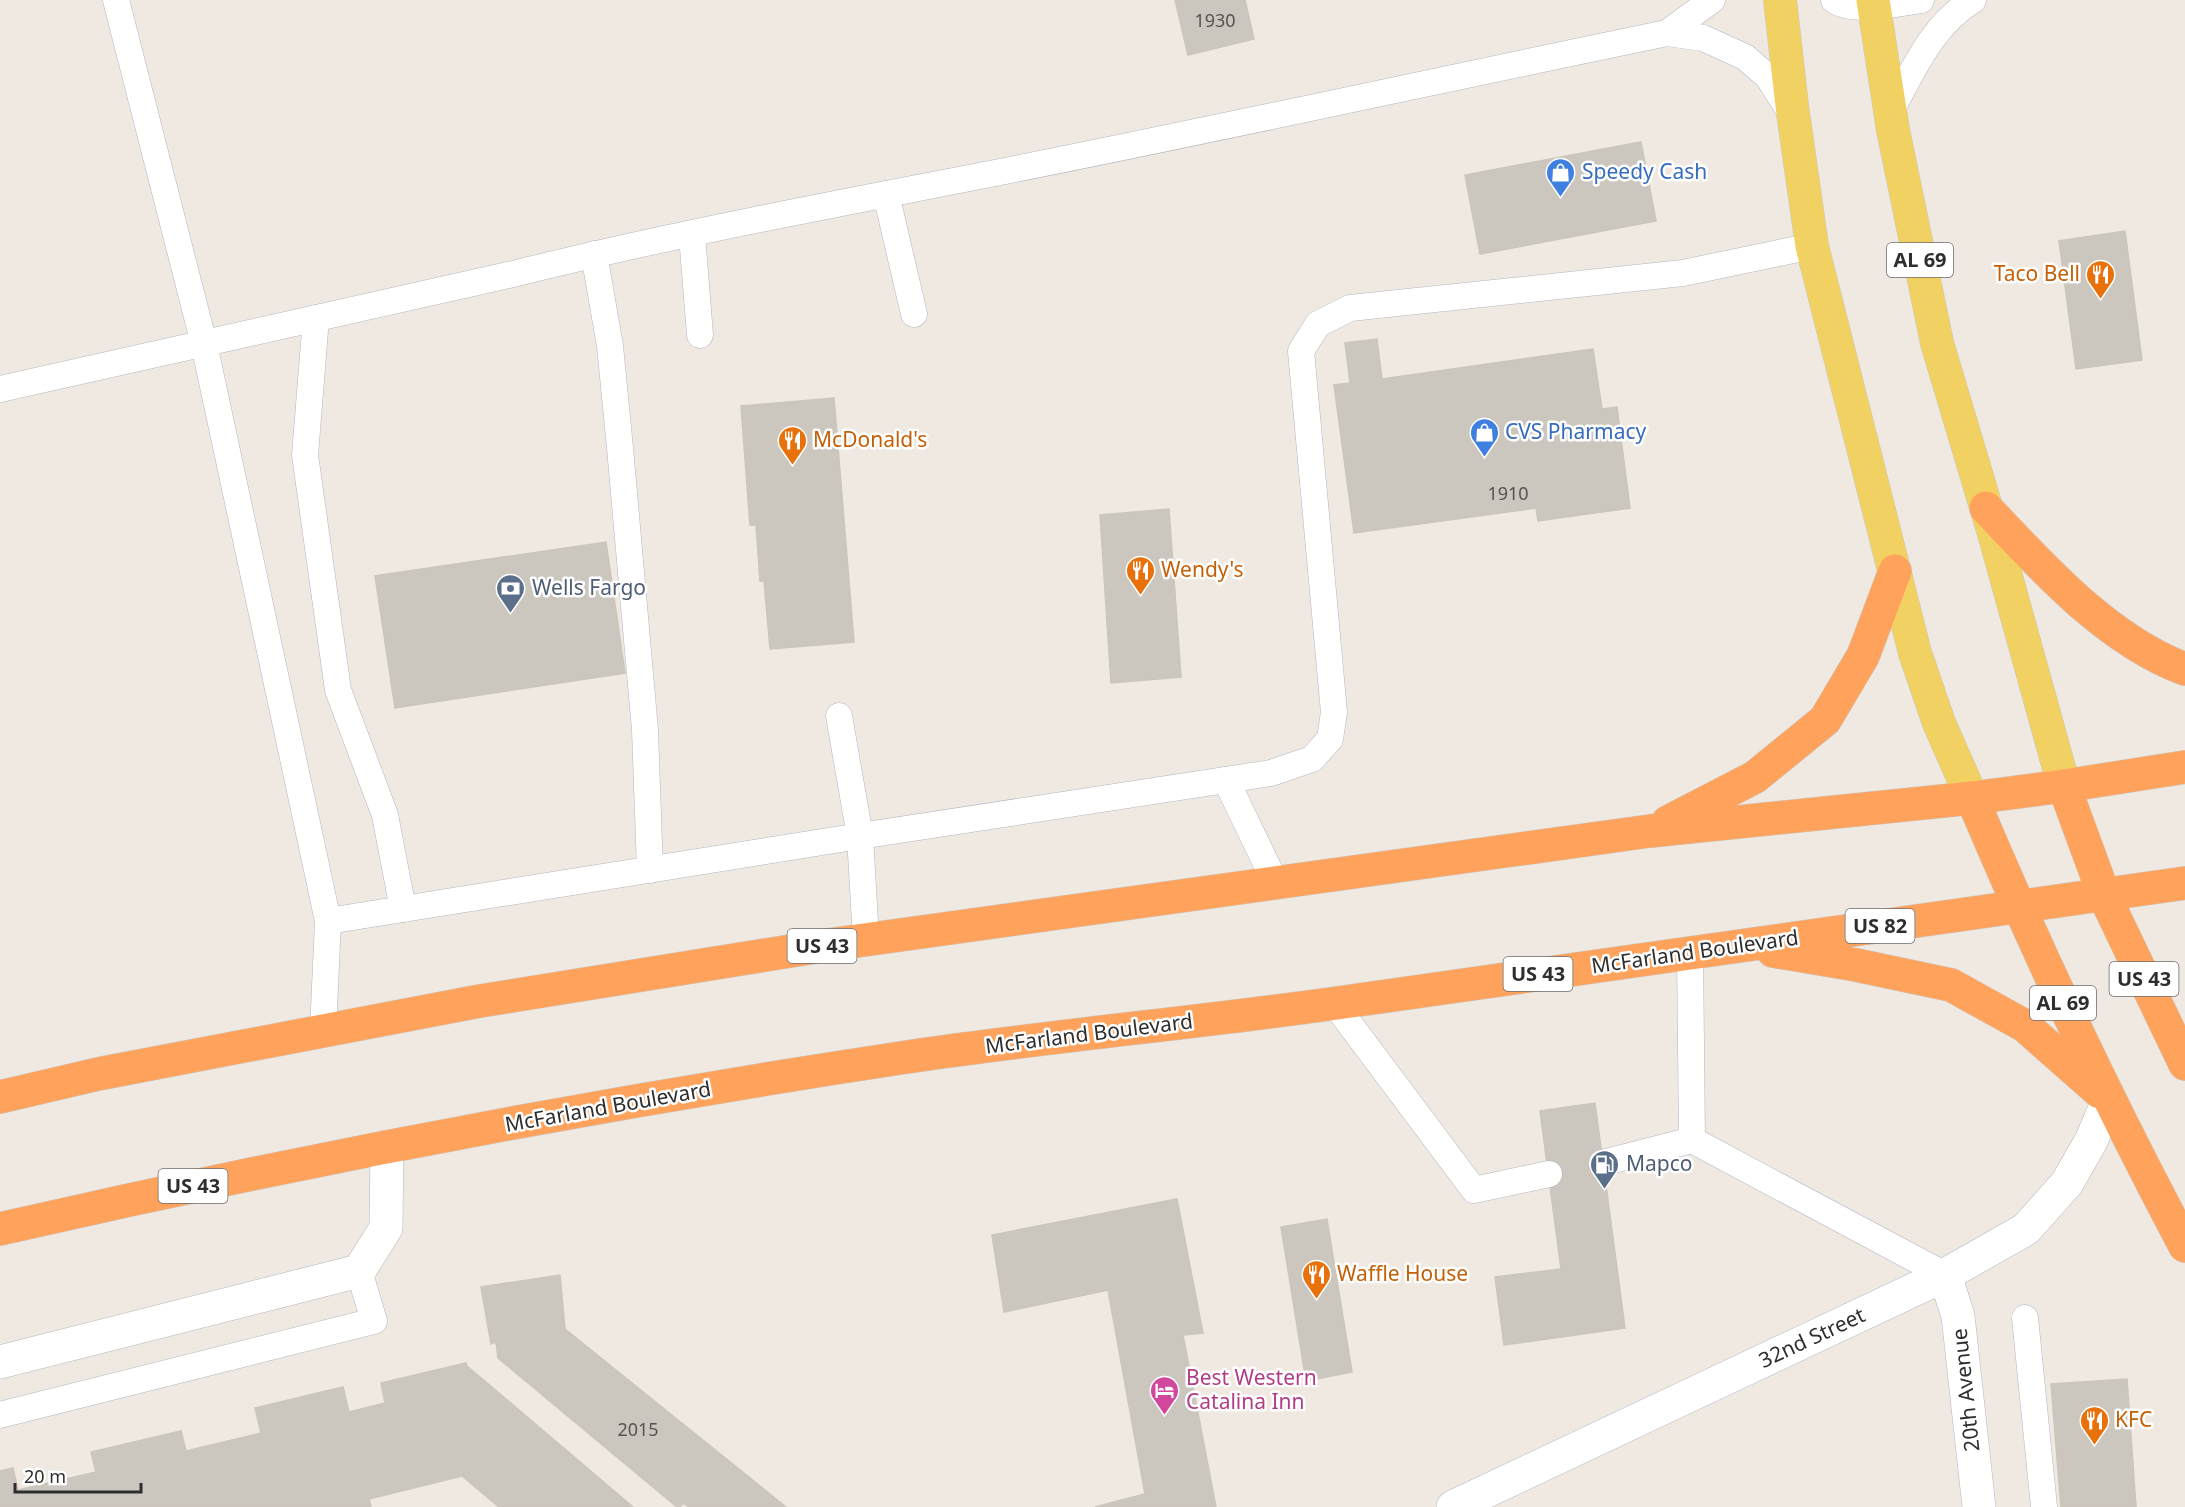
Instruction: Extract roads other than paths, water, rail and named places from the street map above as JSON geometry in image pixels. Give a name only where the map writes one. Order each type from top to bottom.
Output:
[{"type":"highway","points":[[1986,508],[2073,595],[2126,638],[2185,669]]},
{"type":"highway","points":[[1650,831],[1755,777],[1825,720],[1863,656],[1895,571]]},
{"type":"highway","points":[[1972,798],[2185,767]]},
{"type":"highway","name":"AL 69","points":[[2064,786],[2104,895]]},
{"type":"highway","name":"AL 69","points":[[1972,798],[2018,906],[2109,1099]]},
{"type":"highway","name":"US 43","points":[[0,1097],[98,1074],[491,999],[866,940],[1650,831],[1972,798]]},
{"type":"highway","name":"McFarland Boulevard","points":[[0,1229],[387,1147],[633,1102],[910,1057],[1334,1003],[2185,884]]},
{"type":"highway","name":"US 43","points":[[2104,895],[2185,1064]]},
{"type":"highway","points":[[1742,945],[1856,964],[1951,985],[2025,1026],[2109,1099],[2185,1246]]},
{"type":"main road","name":"AL 69","points":[[1780,0],[1812,246],[1915,653],[1940,723],[1972,798]]},
{"type":"main road","name":"AL 69","points":[[1873,3],[1890,112],[1937,343],[2064,786]]},
{"type":"street","name":"32nd Street","points":[[1454,1507],[1945,1275],[2026,1229],[2067,1183],[2091,1141],[2109,1099]]},
{"type":"street","points":[[0,1362],[358,1271],[386,1228],[387,1147]]},
{"type":"street","name":"20th Avenue","points":[[1945,1275],[1958,1316],[1979,1507]]},
{"type":"lane","points":[[116,0],[204,344],[328,921],[323,1031]]},
{"type":"lane","points":[[1667,33],[1712,0]]},
{"type":"lane","points":[[1834,0],[1848,5],[1921,0]]},
{"type":"lane","points":[[1890,112],[1923,50],[1945,24],[1972,0]]},
{"type":"lane","points":[[0,389],[594,254],[1667,33],[1703,38],[1746,57],[1768,78],[1794,118]]},
{"type":"lane","points":[[886,194],[914,314]]},
{"type":"lane","points":[[692,235],[699,335]]},
{"type":"lane","points":[[328,921],[1270,773],[1312,759],[1330,739],[1334,712],[1301,351],[1318,324],[1350,308],[1683,273],[1812,246]]},
{"type":"lane","points":[[594,254],[610,346],[620,448],[645,730],[650,870]]},
{"type":"lane","points":[[316,318],[305,455],[338,690],[386,815],[403,909]]},
{"type":"lane","points":[[839,716],[860,836],[866,940]]},
{"type":"lane","points":[[1226,780],[1276,884]]},
{"type":"lane","points":[[1690,952],[1692,1140]]},
{"type":"lane","points":[[1334,1003],[1474,1190],[1549,1174]]},
{"type":"lane","points":[[1602,1163],[1692,1140],[1945,1275]]},
{"type":"lane","points":[[0,1415],[374,1321],[358,1271]]},
{"type":"lane","points":[[2025,1318],[2044,1507]]},
{"type":"place","name":"Speedy Cash","points":[[1561,198]]},
{"type":"place","name":"Taco Bell","points":[[2101,300]]},
{"type":"place","name":"CVS Pharmacy","points":[[1484,458]]},
{"type":"place","name":"McDonald's","points":[[792,466]]},
{"type":"place","name":"Wendy's","points":[[1140,596]]},
{"type":"place","name":"Wells Fargo","points":[[511,614]]},
{"type":"place","name":"Mapco","points":[[1605,1190]]},
{"type":"place","name":"Waffle House","points":[[1316,1300]]},
{"type":"place","name":"Best Western Catalina Inn","points":[[1165,1416]]},
{"type":"place","name":"KFC","points":[[2094,1446]]}]
